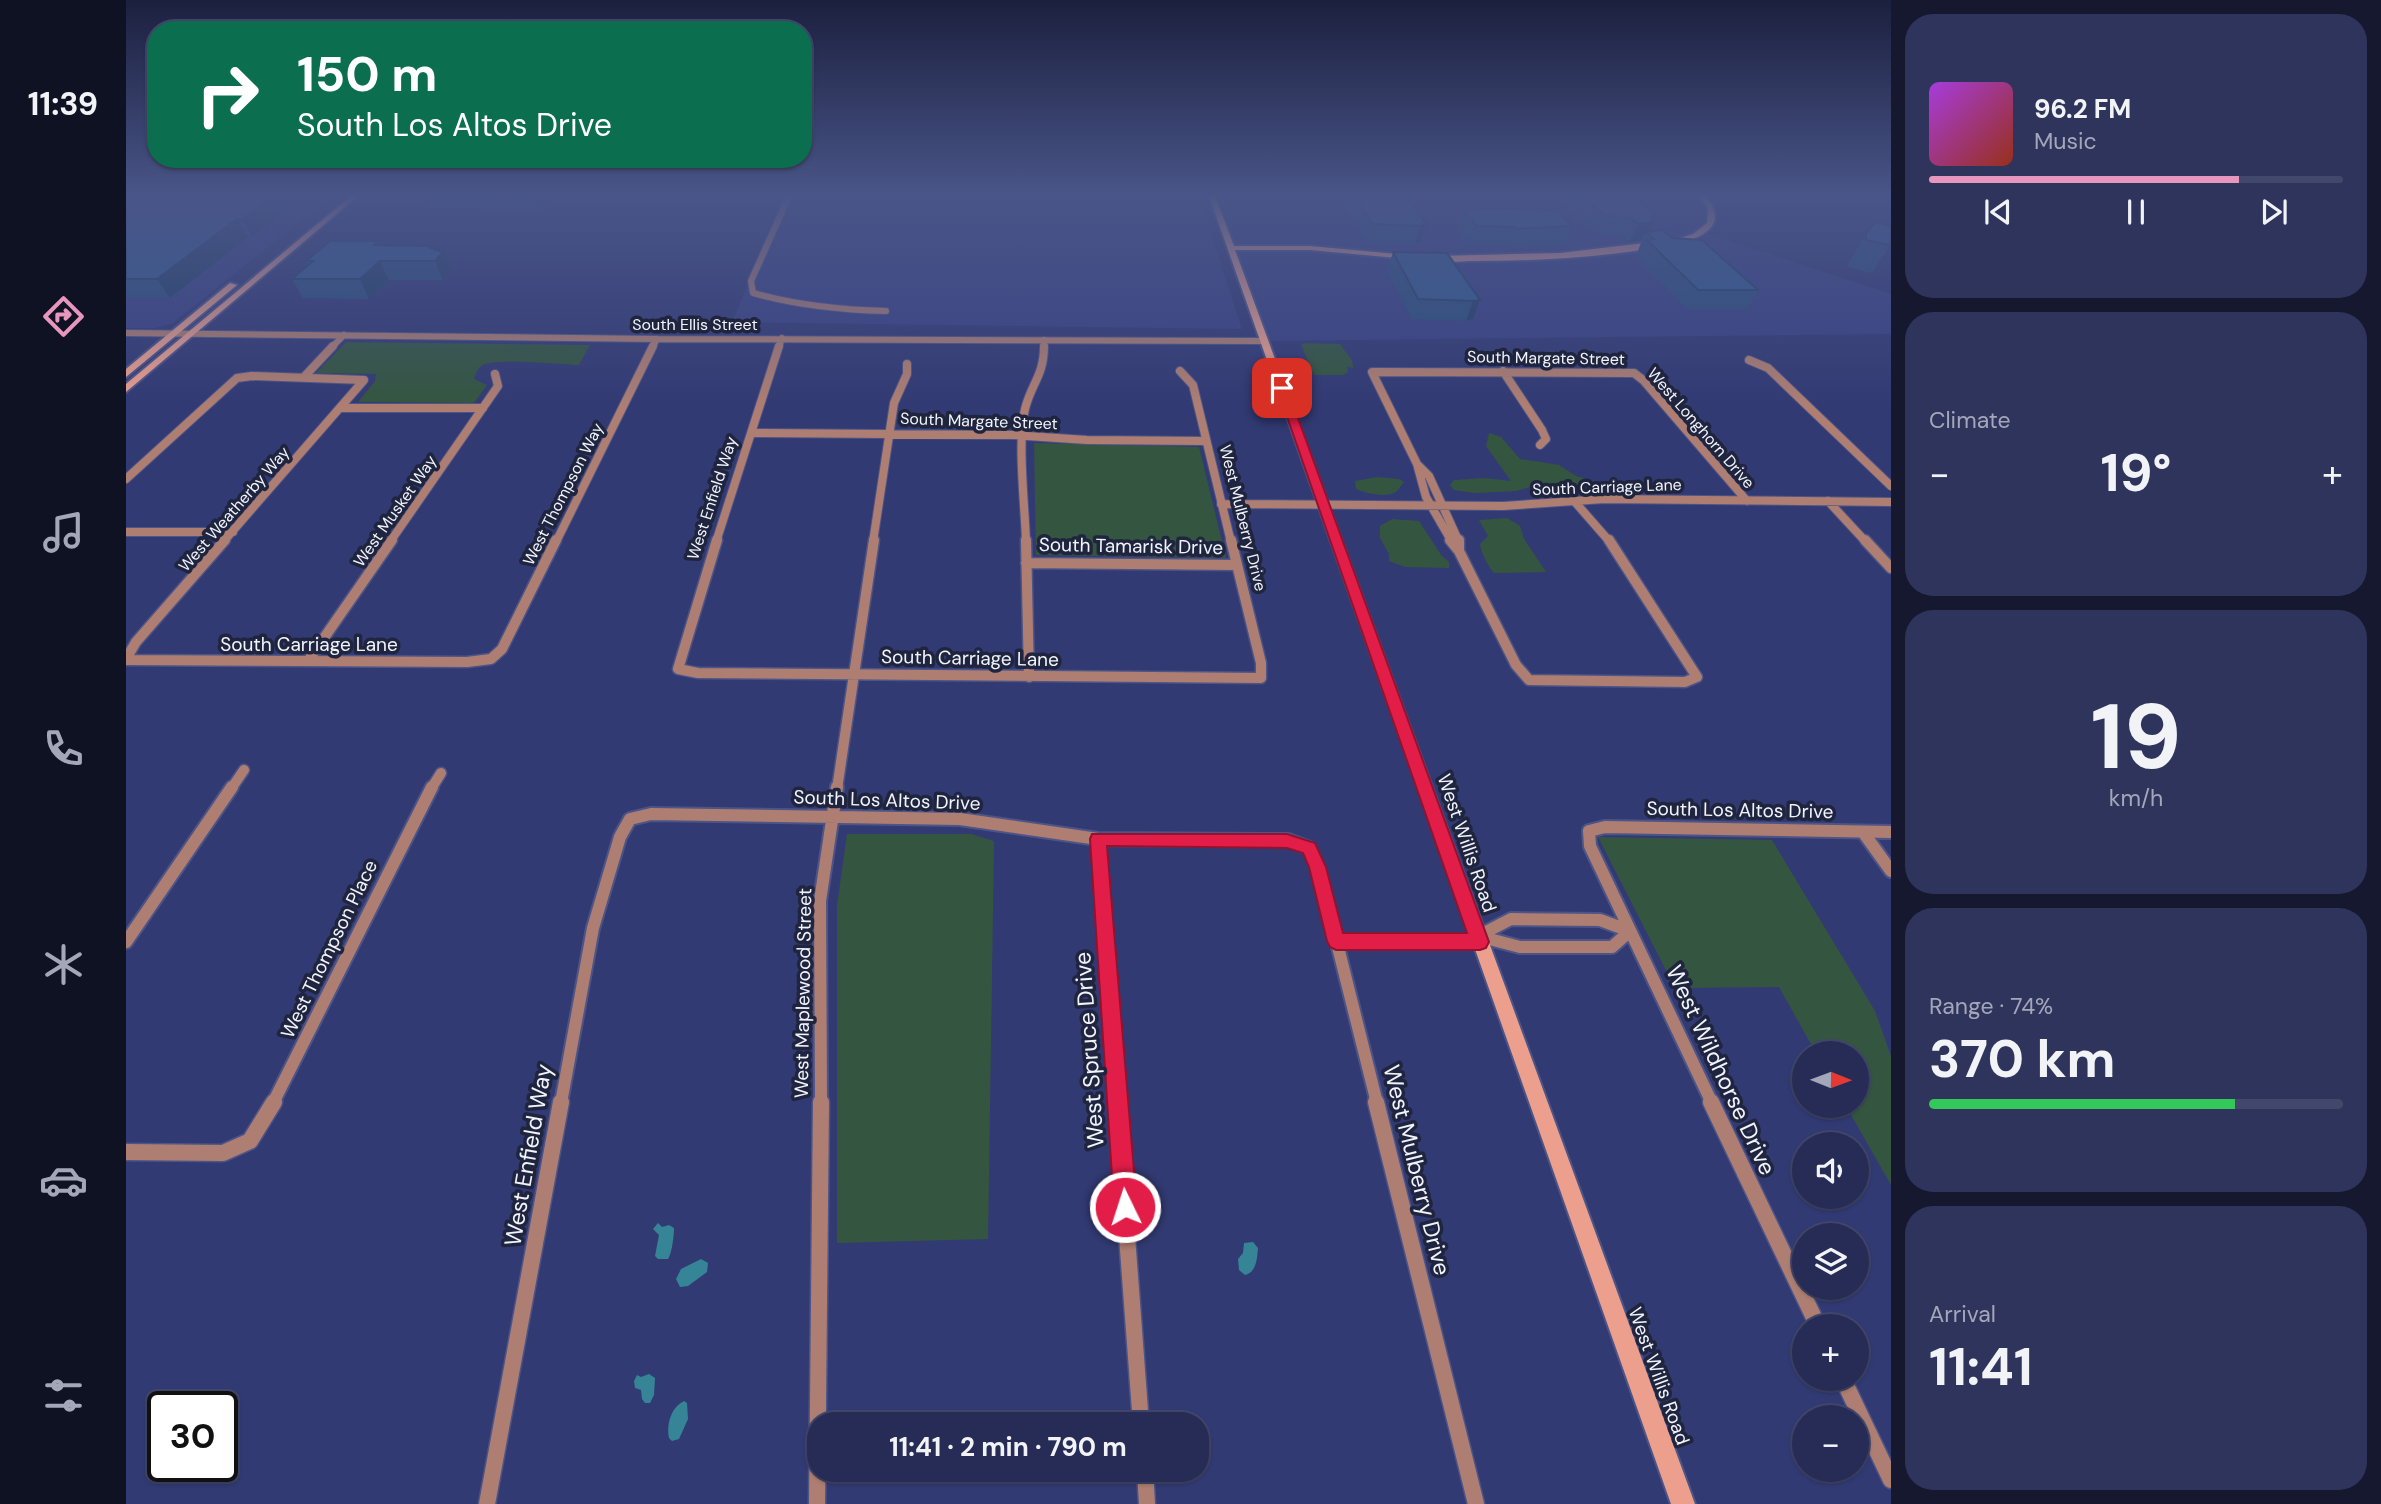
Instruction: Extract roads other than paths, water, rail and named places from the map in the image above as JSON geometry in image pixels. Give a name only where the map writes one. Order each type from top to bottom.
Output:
[{"type":"street","points":[[126,389],[271,266]]},
{"type":"street","points":[[758,266],[751,281],[753,293],[781,301],[818,304],[839,310],[886,311]]},
{"type":"street","name":"West Willis Road","points":[[1238,266],[1682,1504]]},
{"type":"street","points":[[126,374],[241,278]]},
{"type":"street","name":"South Ellis Street","points":[[126,333],[657,339],[1265,341]]},
{"type":"street","points":[[126,480],[237,378],[304,377],[344,335]]},
{"type":"street","name":"West Enfield Way","points":[[678,669],[681,652],[782,338]]},
{"type":"street","name":"West Thompson Way","points":[[491,659],[502,649],[657,339]]},
{"type":"street","points":[[1029,677],[1023,435],[1026,409],[1044,366],[1044,340]]},
{"type":"street","points":[[1749,360],[1768,368],[1891,486]]},
{"type":"street","name":"West Maplewood Street","points":[[817,1504],[822,1036],[820,901],[894,402],[907,374],[907,364]]},
{"type":"street","name":"West Mulberry Drive","points":[[1180,371],[1193,385],[1261,663],[1261,678]]},
{"type":"street","name":"South Margate Street","points":[[1416,464],[1372,372],[1634,373]]},
{"type":"street","points":[[1503,372],[1542,430],[1546,439],[1540,445]]},
{"type":"street","name":"West Longhorn Drive","points":[[1634,373],[1643,380],[1746,501]]},
{"type":"street","name":"West Musket Way","points":[[309,661],[498,386],[495,374]]},
{"type":"street","name":"West Weatherby Way","points":[[126,659],[136,642],[364,380],[304,377]]},
{"type":"street","points":[[342,408],[482,408]]},
{"type":"street","name":"South Margate Street","points":[[751,433],[1023,435],[1087,440],[1206,441]]},
{"type":"street","points":[[1416,464],[1416,476],[1447,538],[1459,551],[1516,665],[1529,680],[1685,682],[1697,677],[1608,539],[1575,502]]},
{"type":"street","points":[[1416,464],[1429,475],[1459,538],[1459,551]]},
{"type":"street","points":[[1828,501],[1891,568]]},
{"type":"street","name":"South Carriage Lane","points":[[1221,504],[1443,506],[1575,502],[1891,502]]},
{"type":"street","points":[[126,532],[233,532]]},
{"type":"street","name":"South Tamarisk Drive","points":[[1026,563],[1236,565]]},
{"type":"street","name":"South Carriage Lane","points":[[126,659],[467,662],[491,659]]},
{"type":"street","name":"South Carriage Lane","points":[[678,669],[698,673],[1261,678]]},
{"type":"street","points":[[126,942],[244,770]]},
{"type":"street","name":"West Thompson Place","points":[[126,1152],[223,1153],[250,1141],[271,1108],[441,773]]},
{"type":"street","name":"South Los Altos Drive","points":[[630,819],[651,814],[960,819],[1098,839],[1287,841],[1309,848]]},
{"type":"street","name":"West Enfield Way","points":[[486,1504],[593,928],[620,837],[630,819]]},
{"type":"street","name":"South Los Altos Drive","points":[[1589,831],[1605,827],[1891,832]]},
{"type":"street","name":"West Wildhorse Drive","points":[[1589,831],[1590,846],[1812,1314]]},
{"type":"street","points":[[1863,832],[1891,871]]},
{"type":"street","name":"West Spruce Drive","points":[[1098,839],[1140,1412]]},
{"type":"street","name":"West Mulberry Drive","points":[[1309,848],[1318,867],[1476,1504]]},
{"type":"street","points":[[1336,941],[1479,939],[1520,947],[1612,947],[1630,931],[1601,920],[1511,919],[1479,939]]},
{"type":"street","points":[[1849,1391],[1891,1480]]},
{"type":"street","points":[[1146,1482],[1147,1504]]}]
